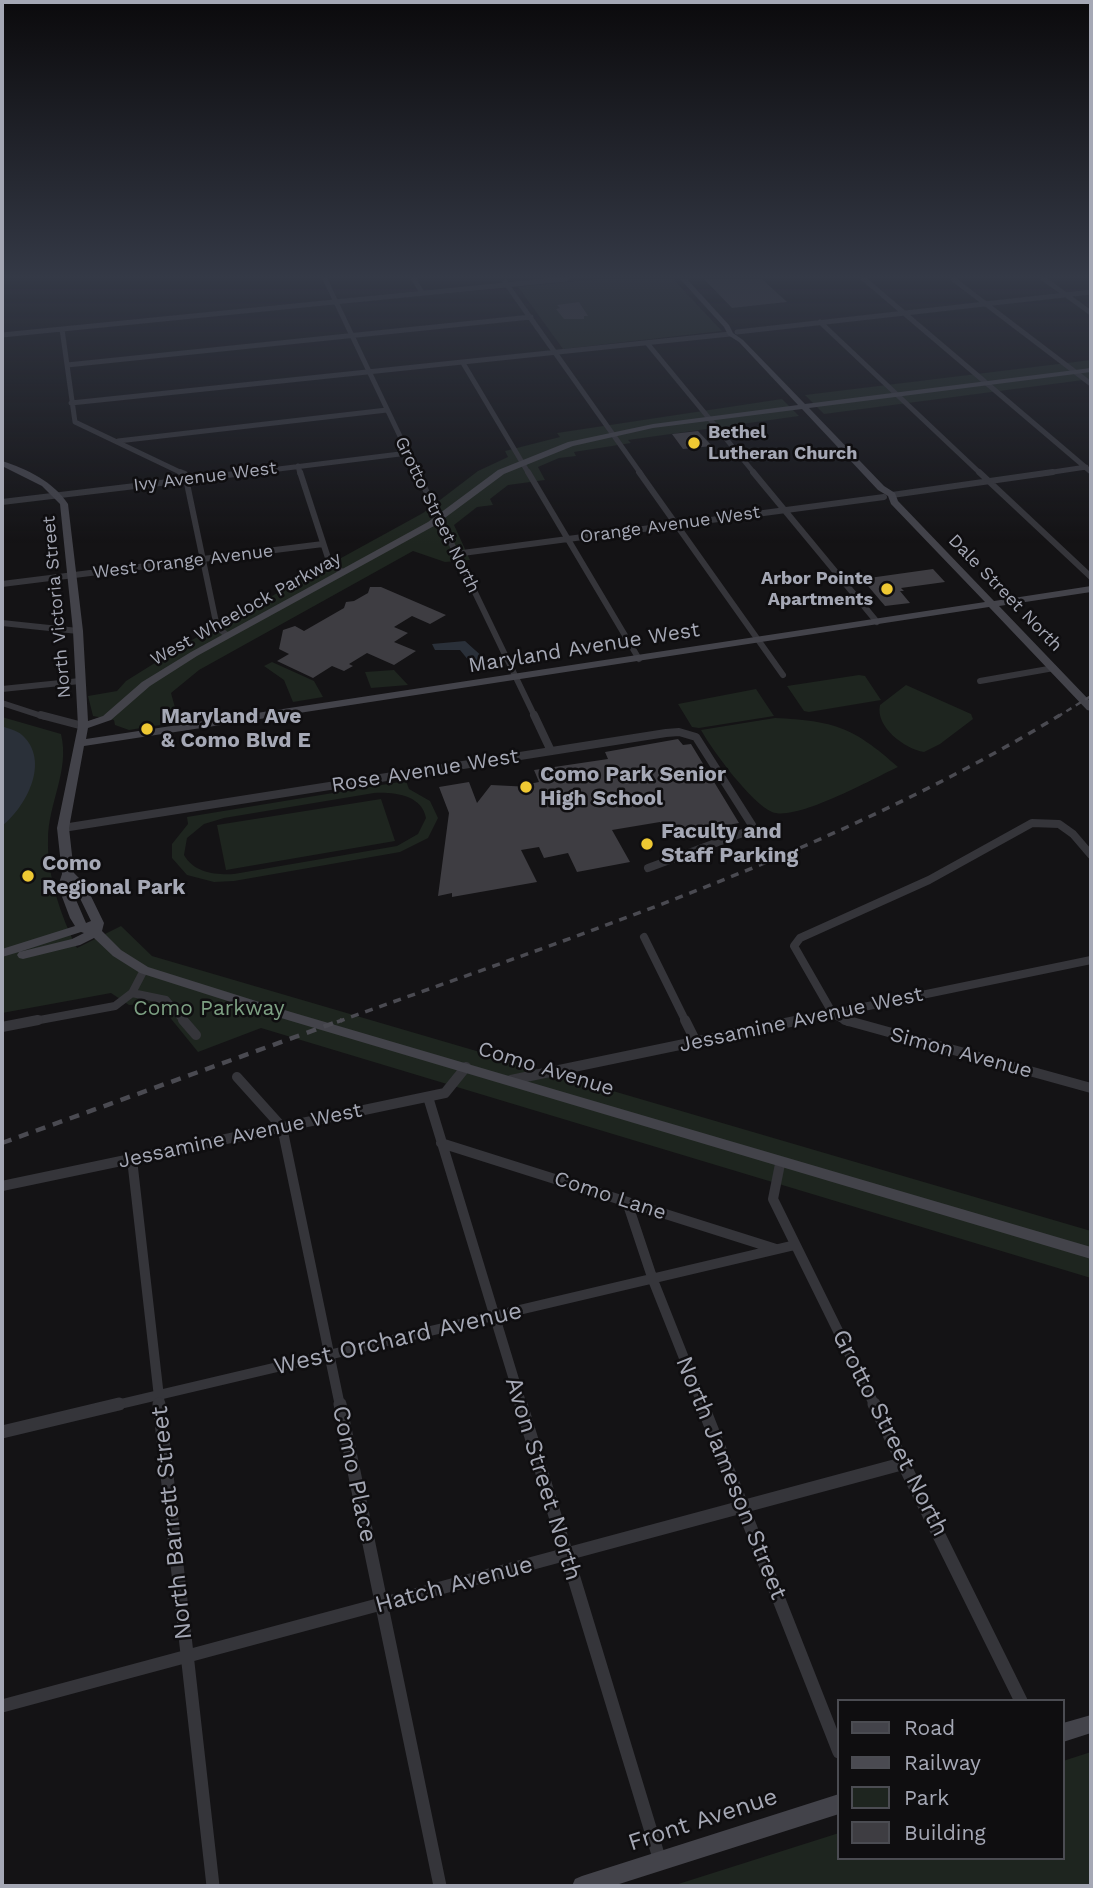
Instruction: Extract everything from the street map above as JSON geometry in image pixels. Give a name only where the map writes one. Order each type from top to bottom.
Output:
[{"type":"street","points":[[67,367],[75,422],[185,474],[217,627],[227,635]]},
{"type":"street","name":"Grotto Street North","points":[[367,367],[551,751]]},
{"type":"street","points":[[71,403],[428,367]]},
{"type":"street","points":[[465,367],[639,659]]},
{"type":"street","points":[[567,367],[783,675]]},
{"type":"street","points":[[666,367],[877,622]]},
{"type":"street","name":"Dale Street North","points":[[766,367],[1091,708]]},
{"type":"street","points":[[868,367],[1091,577]]},
{"type":"street","points":[[968,367],[1089,468]]},
{"type":"street","points":[[1069,367],[1091,384]]},
{"type":"street","name":"West Wheelock Parkway","points":[[83,726],[105,719],[153,679],[227,635],[439,518],[480,485],[522,461],[614,433],[802,405],[1091,370]]},
{"type":"street","points":[[115,441],[387,410]]},
{"type":"street","name":"Ivy Avenue West","points":[[2,502],[408,453]]},
{"type":"street","name":"North Victoria Street","points":[[2,463],[60,495],[64,504],[78,631],[83,726],[63,828],[68,874],[64,886],[72,908]]},
{"type":"street","points":[[298,466],[330,564],[343,572]]},
{"type":"street","name":"Orange Avenue West","points":[[456,554],[1089,468]]},
{"type":"street","name":"West Orange Avenue","points":[[2,584],[323,544]]},
{"type":"street","name":"Maryland Avenue West","points":[[81,743],[1091,589]]},
{"type":"street","points":[[2,623],[78,631]]},
{"type":"street","points":[[980,681],[1054,668]]},
{"type":"street","points":[[2,689],[80,681]]},
{"type":"street","points":[[2,703],[25,707],[69,726],[83,726]]},
{"type":"street","points":[[105,719],[117,730],[143,733]]},
{"type":"street","name":"Rose Avenue West","points":[[63,828],[658,734],[679,732],[696,737],[752,825],[748,831],[648,867]]},
{"type":"street","points":[[833,1014],[794,949],[800,937],[929,880],[1038,821],[1067,827],[1091,855]]},
{"type":"street","points":[[68,874],[79,884],[93,928]]},
{"type":"street","points":[[38,943],[65,927],[72,908]]},
{"type":"street","name":"Como Avenue","points":[[72,908],[117,953],[144,970],[780,1164],[1091,1253]]},
{"type":"street","points":[[2,953],[93,928]]},
{"type":"street","points":[[2,959],[69,944],[93,928]]},
{"type":"street","points":[[644,937],[696,1042]]},
{"type":"street","name":"Jessamine Avenue West","points":[[511,1080],[1091,960]]},
{"type":"street","points":[[1072,964],[1091,969]]},
{"type":"street","points":[[2,1027],[115,1006],[132,993],[144,970]]},
{"type":"street","points":[[132,993],[166,1000],[196,1035]]},
{"type":"street","name":"Simon Avenue","points":[[833,1014],[848,1022],[1091,1088]]},
{"type":"street","name":"Jessamine Avenue West","points":[[2,1186],[445,1093],[466,1067]]},
{"type":"street","points":[[237,1077],[282,1127]]},
{"type":"street","name":"Avon Street North","points":[[428,1097],[660,1861]]},
{"type":"street","name":"Como Place","points":[[282,1127],[440,1886]]},
{"type":"street","name":"Como Lane","points":[[441,1143],[778,1249]]},
{"type":"street","name":"North Barrett Street","points":[[132,1159],[213,1886]]},
{"type":"street","name":"Grotto Street North","points":[[780,1164],[773,1199],[1020,1699]]},
{"type":"street","name":"North Jameson Street","points":[[627,1202],[653,1280],[838,1749]]},
{"type":"street","name":"West Orchard Avenue","points":[[2,1432],[795,1245]]},
{"type":"street","name":"Hatch Avenue","points":[[2,1706],[905,1463]]},
{"type":"street","points":[[1065,1732],[1091,1724]]},
{"type":"street","name":"Front Avenue","points":[[582,1886],[838,1804]]},
{"type":"green space","points":[[1033,367],[1091,367],[1091,379],[824,414],[805,395]]},
{"type":"green space","points":[[782,399],[799,416],[628,440],[631,443],[574,452],[576,456],[559,458],[538,467],[545,480],[508,485],[490,499],[493,505],[477,507],[454,525],[470,560],[445,562],[413,551],[199,670],[171,693],[179,722],[129,730],[115,725],[114,720],[93,716],[88,696],[117,691],[126,681],[190,641],[423,513],[478,471],[508,457],[505,451],[560,437],[557,433]]},
{"type":"green space","points":[[272,662],[314,681],[323,697],[293,702],[284,680],[264,666]]},
{"type":"green space","points":[[394,670],[408,685],[371,688],[365,672]]},
{"type":"green space","points":[[865,676],[881,700],[809,712],[804,711],[787,686]]},
{"type":"green space","points":[[906,685],[971,714],[973,719],[940,744],[924,752],[900,742],[882,721],[880,705]]},
{"type":"green space","points":[[756,689],[774,716],[699,728],[692,727],[678,704]]},
{"type":"green space","name":"Como Parkway","points":[[2,717],[61,734],[63,761],[51,813],[48,853],[56,896],[77,948],[121,926],[152,956],[1091,1231],[1091,1278],[261,1028],[198,1052],[159,1004],[129,1005],[111,993],[2,1013]]},
{"type":"green space","points":[[775,718],[813,721],[842,729],[868,743],[898,767],[816,805],[798,811],[772,812],[743,787],[701,730]]},
{"type":"green space","points":[[406,781],[409,789],[430,801],[438,818],[428,838],[400,852],[234,881],[214,882],[187,875],[172,858],[172,844],[188,824],[187,817]],"holes":[[[382,793],[406,796],[419,804],[426,818],[418,834],[397,846],[234,874],[199,869],[184,855],[187,838],[204,824],[224,818]]]},
{"type":"green space","points":[[381,799],[395,841],[226,870],[217,825]]},
{"type":"green space","points":[[1091,1752],[1091,1886],[672,1886],[838,1833],[838,1860],[1065,1860],[1065,1760]]},
{"type":"shaded area","points":[[465,641],[485,659],[469,661],[460,650],[435,650],[432,644]]},
{"type":"shaded area","points":[[2,726],[20,733],[30,746],[35,770],[27,796],[2,826]]},
{"type":"building","name":"Bethel Lutheran Church","points":[[698,431],[712,446],[683,449],[672,434]]},
{"type":"building","name":"Arbor Pointe Apartments","points":[[933,569],[945,582],[901,588],[904,591],[900,591],[910,603],[885,606],[862,579]]},
{"type":"building","points":[[370,587],[381,587],[446,615],[430,624],[412,616],[394,627],[408,633],[394,642],[416,651],[394,665],[367,653],[349,664],[353,666],[344,671],[332,666],[313,678],[277,661],[289,654],[279,649],[283,630],[295,626],[304,631],[344,608],[346,602],[354,601],[368,593]]},
{"type":"building","name":"Como Park Senior High School","points":[[678,739],[683,745],[691,744],[739,823],[668,836],[660,822],[612,830],[630,862],[577,872],[568,853],[544,858],[539,847],[521,850],[537,882],[452,897],[452,893],[438,896],[449,813],[439,787],[469,782],[477,803],[491,785],[531,787],[529,784],[539,782],[534,770],[608,759],[605,752]]},
{"type":"railway","points":[[1057,717],[1091,696]]},
{"type":"railway","points":[[337,1022],[615,922],[798,849],[975,764],[1060,715]]},
{"type":"railway","points":[[2,1143],[342,1020]]},
{"type":"place","name":"Bethel Lutheran Church","points":[[694,443]]},
{"type":"place","name":"Arbor Pointe Apartments","points":[[887,589]]},
{"type":"place","name":"Maryland Ave & Como Blvd E","points":[[147,729]]},
{"type":"place","name":"Como Park Senior High School","points":[[526,787]]},
{"type":"place","name":"Faculty and Staff Parking","points":[[647,844]]},
{"type":"place","name":"Como Regional Park","points":[[28,876]]}]
